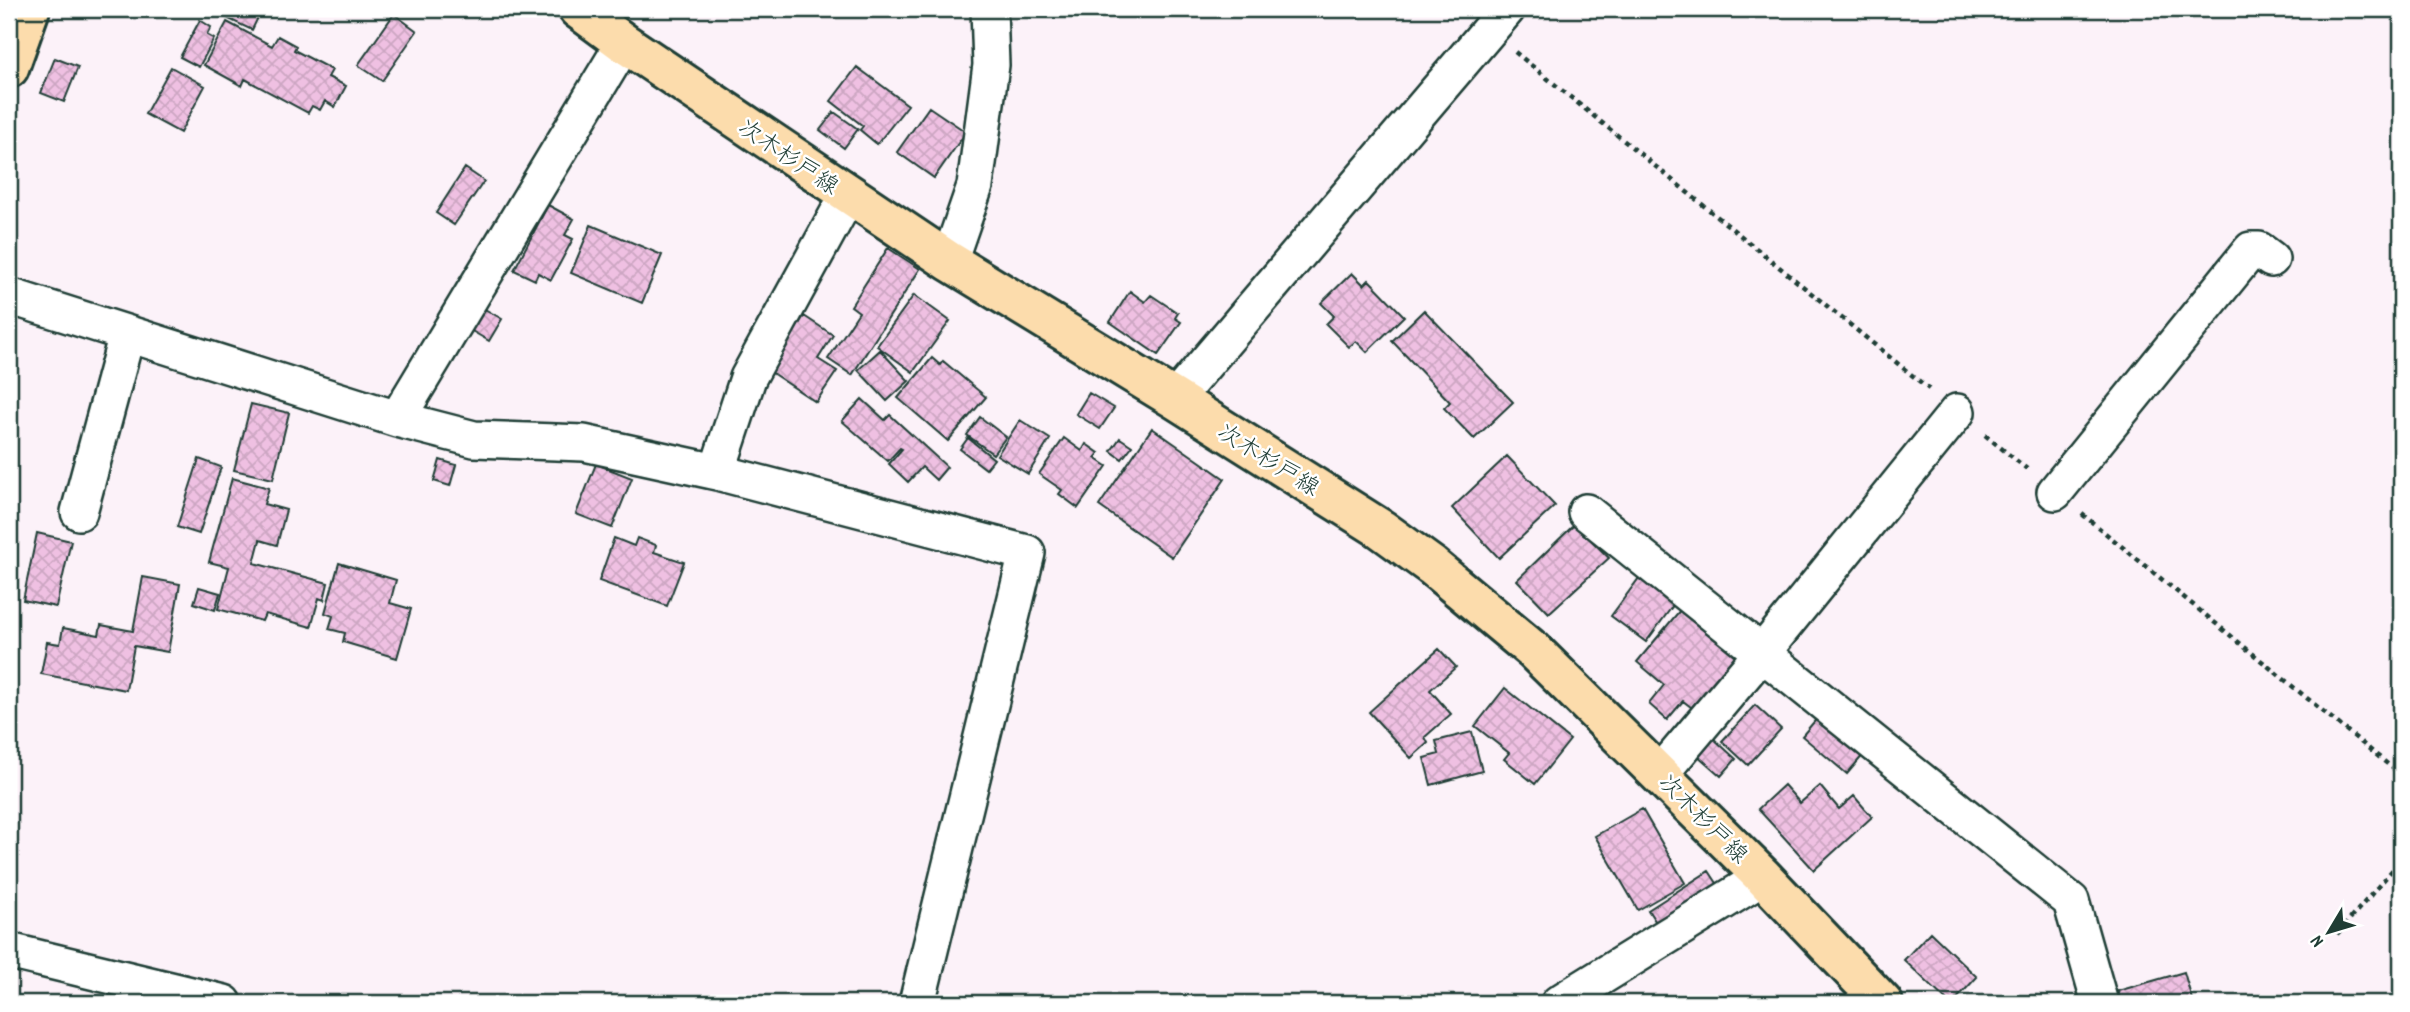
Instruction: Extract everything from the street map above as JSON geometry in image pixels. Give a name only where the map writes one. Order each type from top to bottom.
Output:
[{"type":"main road","points":[[9,68],[30,9]]},
{"type":"main road","name":"次木杉戸線","points":[[578,9],[624,43],[949,261],[1381,529],[1432,566],[1534,651],[1763,877],[1884,1003]]},
{"type":"street","points":[[949,261],[975,186],[991,65],[989,9]]},
{"type":"street","points":[[1175,399],[1507,9]]},
{"type":"street","points":[[397,419],[624,43]]},
{"type":"street","points":[[717,472],[747,378],[848,195]]},
{"type":"street","points":[[2055,492],[2251,250],[2259,250],[2271,259]]},
{"type":"street","points":[[9,296],[397,419],[474,439],[584,443],[717,472],[1027,554],[917,1003]]},
{"type":"street","points":[[79,512],[127,334]]},
{"type":"street","points":[[1660,774],[1762,653],[1957,412]]},
{"type":"street","points":[[1586,512],[2071,901],[2100,1003]]},
{"type":"street","points":[[1559,1003],[1763,877]]},
{"type":"street","points":[[9,951],[224,1003]]},
{"type":"path","points":[[2337,934],[2401,860]]},
{"type":"building","points":[[215,9],[262,9],[252,30],[214,12]]},
{"type":"building","points":[[394,14],[417,31],[382,81],[358,65]]},
{"type":"building","points":[[200,20],[211,27],[207,35],[214,39],[199,67],[180,57]]},
{"type":"building","points":[[227,22],[272,46],[278,36],[296,46],[294,50],[332,70],[328,77],[346,86],[335,107],[325,101],[320,110],[312,106],[308,113],[245,79],[242,86],[204,65]]},
{"type":"building","points":[[55,58],[78,67],[64,102],[41,93]]},
{"type":"building","points":[[171,67],[205,86],[180,133],[145,114]]},
{"type":"building","points":[[857,67],[908,105],[877,144],[860,130],[863,126],[831,101]]},
{"type":"building","points":[[929,107],[966,132],[934,178],[897,152]]},
{"type":"building","points":[[834,112],[858,129],[844,148],[820,130]]},
{"type":"building","points":[[465,168],[484,181],[454,225],[436,213]]},
{"type":"building","points":[[548,205],[574,219],[565,235],[573,239],[551,280],[538,273],[535,280],[514,270]]},
{"type":"building","points":[[591,225],[662,255],[642,303],[571,273]]},
{"type":"building","points":[[888,248],[920,269],[852,375],[828,359],[859,312],[851,306]]},
{"type":"building","points":[[1352,273],[1364,285],[1369,280],[1404,316],[1367,352],[1356,341],[1349,347],[1326,324],[1334,316],[1321,303]]},
{"type":"building","points":[[1130,291],[1145,302],[1151,295],[1178,313],[1175,318],[1181,322],[1158,355],[1110,322]]},
{"type":"building","points":[[914,295],[950,321],[913,372],[877,346]]},
{"type":"building","points":[[483,308],[502,319],[489,341],[470,330]]},
{"type":"building","points":[[1424,310],[1513,402],[1474,439],[1444,408],[1450,402],[1392,341]]},
{"type":"building","points":[[804,316],[833,335],[818,359],[837,371],[816,402],[769,371]]},
{"type":"building","points":[[880,350],[909,381],[887,401],[858,370]]},
{"type":"building","points":[[932,358],[940,365],[943,361],[986,397],[948,441],[898,398]]},
{"type":"building","points":[[1089,393],[1114,408],[1100,429],[1076,414]]},
{"type":"building","points":[[862,399],[885,420],[890,415],[947,467],[936,480],[922,467],[908,482],[889,464],[902,449],[888,461],[842,421]]},
{"type":"building","points":[[251,404],[289,413],[273,479],[234,470]]},
{"type":"building","points":[[980,417],[1006,437],[993,454],[967,435]]},
{"type":"building","points":[[1020,420],[1050,439],[1028,474],[997,455]]},
{"type":"building","points":[[1152,428],[1225,479],[1172,557],[1099,506]]},
{"type":"building","points":[[968,438],[994,459],[986,469],[960,449]]},
{"type":"building","points":[[1064,438],[1082,451],[1086,444],[1099,453],[1095,458],[1107,466],[1078,508],[1059,494],[1062,490],[1039,474]]},
{"type":"building","points":[[1120,438],[1132,446],[1122,459],[1111,451]]},
{"type":"building","points":[[1507,456],[1555,506],[1499,558],[1452,508]]},
{"type":"building","points":[[199,459],[221,467],[199,534],[177,527]]},
{"type":"building","points":[[440,460],[456,465],[450,486],[434,481]]},
{"type":"building","points":[[596,464],[632,478],[612,528],[576,514]]},
{"type":"building","points":[[232,478],[269,488],[264,504],[286,510],[277,545],[260,540],[254,563],[328,583],[324,600],[319,598],[311,627],[265,614],[262,621],[218,609],[229,567],[209,562]]},
{"type":"building","points":[[1575,524],[1609,558],[1549,613],[1517,580]]},
{"type":"building","points":[[37,533],[71,541],[56,607],[23,600]]},
{"type":"building","points":[[614,538],[634,546],[637,538],[656,545],[654,552],[684,562],[667,606],[599,581]]},
{"type":"building","points":[[339,563],[396,580],[390,603],[411,609],[397,658],[343,642],[345,633],[329,629],[333,616],[325,613]]},
{"type":"building","points":[[1642,574],[1677,600],[1646,642],[1611,616]]},
{"type":"building","points":[[143,577],[180,584],[168,652],[134,646],[126,690],[41,674],[47,642],[60,644],[63,628],[99,635],[101,625],[133,631]]},
{"type":"building","points":[[199,587],[220,593],[215,610],[194,603]]},
{"type":"building","points":[[1681,609],[1741,659],[1696,711],[1683,701],[1667,720],[1649,704],[1664,685],[1637,662]]},
{"type":"building","points":[[1439,649],[1456,667],[1430,690],[1451,714],[1425,737],[1428,743],[1411,758],[1369,712]]},
{"type":"building","points":[[1505,688],[1570,740],[1535,784],[1504,759],[1509,753],[1475,726]]},
{"type":"building","points":[[1755,705],[1781,729],[1748,765],[1722,741]]},
{"type":"building","points":[[1819,716],[1864,754],[1847,774],[1802,736]]},
{"type":"building","points":[[1472,732],[1482,771],[1431,785],[1424,758],[1439,754],[1436,741]]},
{"type":"building","points":[[1713,738],[1736,759],[1721,776],[1697,755]]},
{"type":"building","points":[[1784,785],[1800,803],[1820,786],[1839,809],[1854,796],[1872,817],[1814,870],[1758,809]]},
{"type":"building","points":[[1642,809],[1685,883],[1638,910],[1595,836]]},
{"type":"building","points":[[1709,871],[1724,894],[1663,933],[1648,910]]},
{"type":"building","points":[[1930,932],[1977,977],[1953,1003],[1949,1003],[1904,960]]},
{"type":"building","points":[[2184,972],[2193,1003],[2121,1003],[2118,991]]}]
